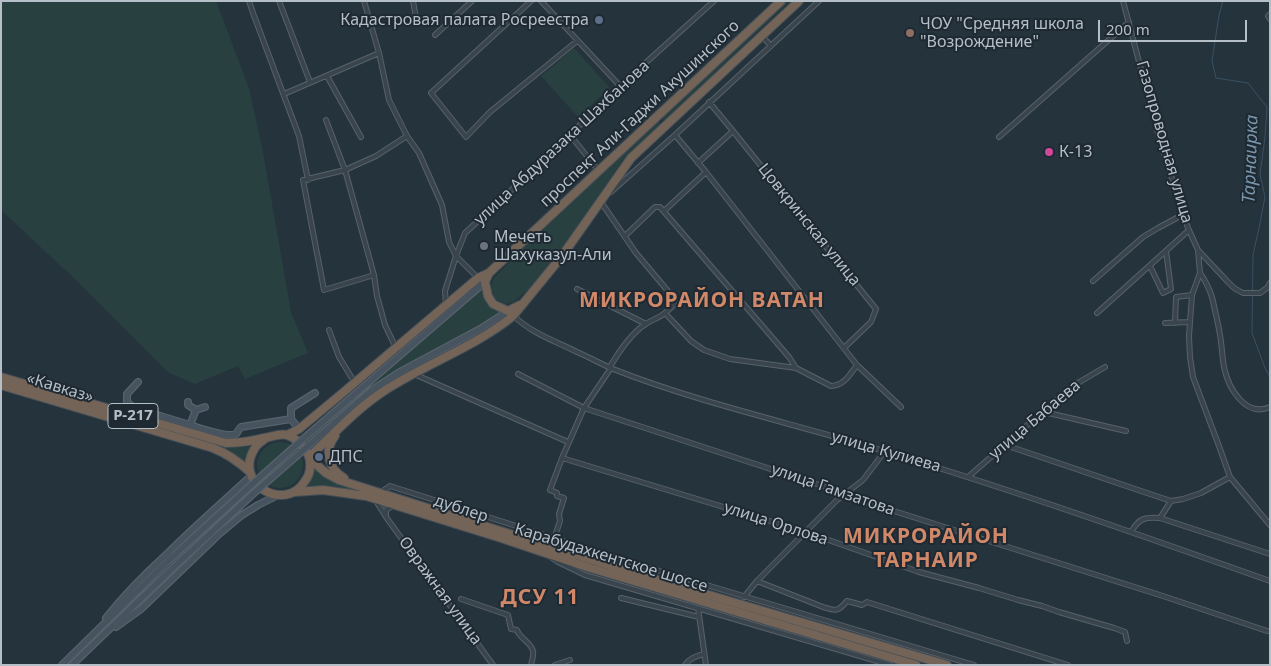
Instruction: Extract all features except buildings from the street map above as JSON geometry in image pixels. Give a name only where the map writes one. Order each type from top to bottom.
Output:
[{"type":"highway","name":"проспект Али-Гаджи Акушинского","points":[[482,280],[781,1]]},
{"type":"highway","name":"проспект Али-Гаджи Акушинского","points":[[511,313],[522,304],[562,256],[631,158],[798,1]]},
{"type":"highway","points":[[655,118],[662,121],[663,127]]},
{"type":"highway","points":[[287,435],[299,429],[446,305],[482,280],[493,304],[511,313],[505,322],[478,339],[379,394],[348,420],[309,458]]},
{"type":"highway","name":"Р-217","points":[[1,377],[226,443],[239,443],[281,434],[287,435]]},
{"type":"highway","name":"«Кавказ»","points":[[1,385],[224,452],[237,460],[250,474]]},
{"type":"highway","points":[[348,420],[332,440],[328,448],[329,457],[335,471],[340,476],[359,486]]},
{"type":"highway","points":[[278,495],[287,495],[302,487],[307,479],[310,467],[305,449],[298,441],[287,435]]},
{"type":"highway","points":[[250,474],[251,454],[256,446],[266,438]]},
{"type":"highway","name":"Карабудахкентское шоссе","points":[[309,458],[326,473],[339,480],[359,486],[394,505],[947,665]]},
{"type":"highway","name":"Р-217","points":[[250,474],[255,484],[262,490],[278,495]]},
{"type":"highway","name":"Карабудахкентское шоссе","points":[[295,492],[324,490],[378,496],[545,549],[588,567],[916,665]]},
{"type":"main road","points":[[62,665],[168,561],[482,280]]},
{"type":"main road","points":[[72,665],[174,566],[372,390],[398,373],[511,313]]},
{"type":"main road","points":[[138,382],[127,394],[128,402],[134,408],[209,431],[231,436],[237,434],[241,427],[291,419]]},
{"type":"main road","points":[[299,429],[291,419],[291,408],[315,393]]},
{"type":"main road","points":[[188,402],[188,405],[196,410],[206,407]]},
{"type":"main road","points":[[190,425],[196,410]]},
{"type":"main road","points":[[92,637],[134,585],[250,474]]},
{"type":"main road","points":[[97,642],[141,609],[218,535],[242,515],[278,495]]},
{"type":"street","points":[[249,1],[299,136],[308,180]]},
{"type":"street","points":[[279,1],[310,82]]},
{"type":"street","points":[[364,1],[389,100],[407,136],[419,153],[442,205],[449,242],[456,256],[482,280]]},
{"type":"street","points":[[413,1],[417,23]]},
{"type":"street","points":[[435,34],[472,1]]},
{"type":"street","points":[[532,1],[431,93],[466,137],[490,112],[577,41]]},
{"type":"street","points":[[541,1],[620,86]]},
{"type":"street","name":"улица Абдуразака Шахбанова","points":[[446,305],[445,291],[456,256],[466,233],[620,86],[714,1]]},
{"type":"street","points":[[819,1],[675,135],[600,201],[636,253],[675,301],[674,305],[665,313],[646,324],[624,344],[611,365],[612,368],[584,408],[568,442],[550,490],[557,493],[557,496],[564,498],[559,514],[560,521],[554,539],[545,549],[558,562],[585,575],[875,663],[890,665]]},
{"type":"street","name":"Газопроводная улица","points":[[1124,1],[1142,74],[1155,113],[1157,130],[1163,151],[1189,230],[1198,250],[1234,288],[1243,293],[1260,293],[1270,283]]},
{"type":"street","points":[[1270,14],[1268,16],[1270,19]]},
{"type":"street","points":[[999,137],[1129,22]]},
{"type":"street","points":[[762,36],[771,46]]},
{"type":"street","points":[[284,94],[378,53]]},
{"type":"street","points":[[327,76],[361,137]]},
{"type":"street","points":[[714,80],[723,90]]},
{"type":"street","name":"Цовкринская улица","points":[[709,102],[876,309],[870,322],[844,348]]},
{"type":"street","points":[[326,120],[345,170],[374,275],[377,296],[385,325],[396,348]]},
{"type":"street","points":[[698,163],[733,131]]},
{"type":"street","points":[[570,135],[599,171]]},
{"type":"street","points":[[675,135],[857,365],[901,406]]},
{"type":"street","points":[[374,275],[324,290],[303,180],[345,170],[376,156],[407,136]]},
{"type":"street","points":[[664,211],[706,172]]},
{"type":"street","points":[[625,236],[655,207],[660,207],[789,357],[796,368]]},
{"type":"street","points":[[1093,281],[1143,237],[1184,214]]},
{"type":"street","points":[[1097,313],[1189,230]]},
{"type":"street","points":[[1198,250],[1200,273],[1192,295],[1188,336],[1194,377],[1230,477],[1270,526]]},
{"type":"street","points":[[1150,266],[1163,293],[1171,289],[1166,251]]},
{"type":"street","points":[[1200,273],[1211,296],[1220,337],[1224,368],[1230,384],[1238,398],[1248,406],[1257,410],[1269,409]]},
{"type":"street","points":[[577,289],[646,324]]},
{"type":"street","points":[[1175,323],[1176,297],[1192,295]]},
{"type":"street","name":"улица Кулиева","points":[[511,313],[520,322],[540,334],[612,368],[687,395],[885,451],[968,477],[1270,581]]},
{"type":"street","points":[[665,313],[691,340],[704,350],[730,359],[796,368],[831,386],[843,383],[857,365]]},
{"type":"street","points":[[1165,323],[1190,322]]},
{"type":"street","points":[[329,330],[339,357],[355,383]]},
{"type":"street","name":"улица Бабаева","points":[[968,477],[1071,388],[1105,367]]},
{"type":"street","points":[[414,374],[568,442]]},
{"type":"street","name":"улица Гамзатова","points":[[518,374],[584,408],[847,494],[859,500],[1164,596],[1267,632]]},
{"type":"street","points":[[1044,412],[1126,431]]},
{"type":"street","points":[[1005,445],[1171,501],[1201,493],[1230,477]]},
{"type":"street","points":[[744,596],[836,502],[863,480],[885,451]]},
{"type":"street","name":"улица Орлова","points":[[562,458],[806,532],[918,572],[1114,628],[1125,632],[1126,640]]},
{"type":"street","name":"дублер","points":[[378,496],[390,486],[554,539],[974,665]]},
{"type":"street","name":"Овражная улица","points":[[378,496],[386,517],[493,665]]},
{"type":"street","points":[[1160,518],[1171,501]]},
{"type":"street","points":[[386,517],[386,510],[394,505]]},
{"type":"street","points":[[1130,532],[1135,524],[1141,520],[1160,518],[1270,554]]},
{"type":"street","points":[[757,581],[834,610],[841,609],[847,601],[862,605],[867,602],[1068,665]]},
{"type":"street","points":[[620,598],[699,617]]},
{"type":"street","points":[[461,599],[508,615],[511,629],[518,630],[533,652],[531,665]]},
{"type":"street","points":[[698,608],[706,665]]},
{"type":"street","points":[[685,665],[695,656],[704,654]]},
{"type":"street","points":[[555,665],[570,660]]},
{"type":"green space","points":[[1,1],[216,1],[249,88],[263,152],[291,312],[308,353],[245,379],[238,366],[195,384],[169,373],[78,282],[1,210]]},
{"type":"green space","points":[[786,1],[790,1],[664,121],[662,118]]},
{"type":"green space","points":[[574,48],[610,88],[578,117],[541,76]]},
{"type":"green space","points":[[658,121],[661,124],[625,157],[559,252],[530,288],[513,302],[506,304],[496,299],[491,290],[494,278],[525,246]]},
{"type":"green space","points":[[482,289],[488,304],[502,312],[477,328],[388,376],[366,391],[306,443],[305,441],[363,390]]},
{"type":"green space","points":[[203,440],[228,446],[253,443],[246,457],[246,464],[203,443]]},
{"type":"green space","points":[[280,442],[293,446],[299,452],[303,465],[299,478],[293,484],[280,488],[267,484],[261,478],[257,465],[261,452],[267,446]]},
{"type":"green space","points":[[314,466],[366,491],[365,493],[335,488],[305,488],[313,474]]},
{"type":"waterway","name":"Тарнаирка","points":[[1223,1],[1212,61],[1216,78],[1248,83],[1267,107],[1260,174],[1265,197],[1253,255],[1252,333],[1270,377]]},
{"type":"place","name":"Кадастровая палата Росреестра","points":[[599,20]]},
{"type":"place","name":"ЧОУ \"Средняя школа \"Возрождение\"","points":[[910,33]]},
{"type":"place","name":"К-13","points":[[1049,152]]},
{"type":"place","name":"Мечеть Шахуказул-Али","points":[[484,246]]},
{"type":"place","name":"ДПС","points":[[319,457]]},
{"type":"district","name":"МИКРОРАЙОН ВАТАН","points":[[702,301]]},
{"type":"district","name":"МИКРОРАЙОН ТАРНАИР","points":[[926,549]]},
{"type":"district","name":"ДСУ 11","points":[[540,598]]}]
